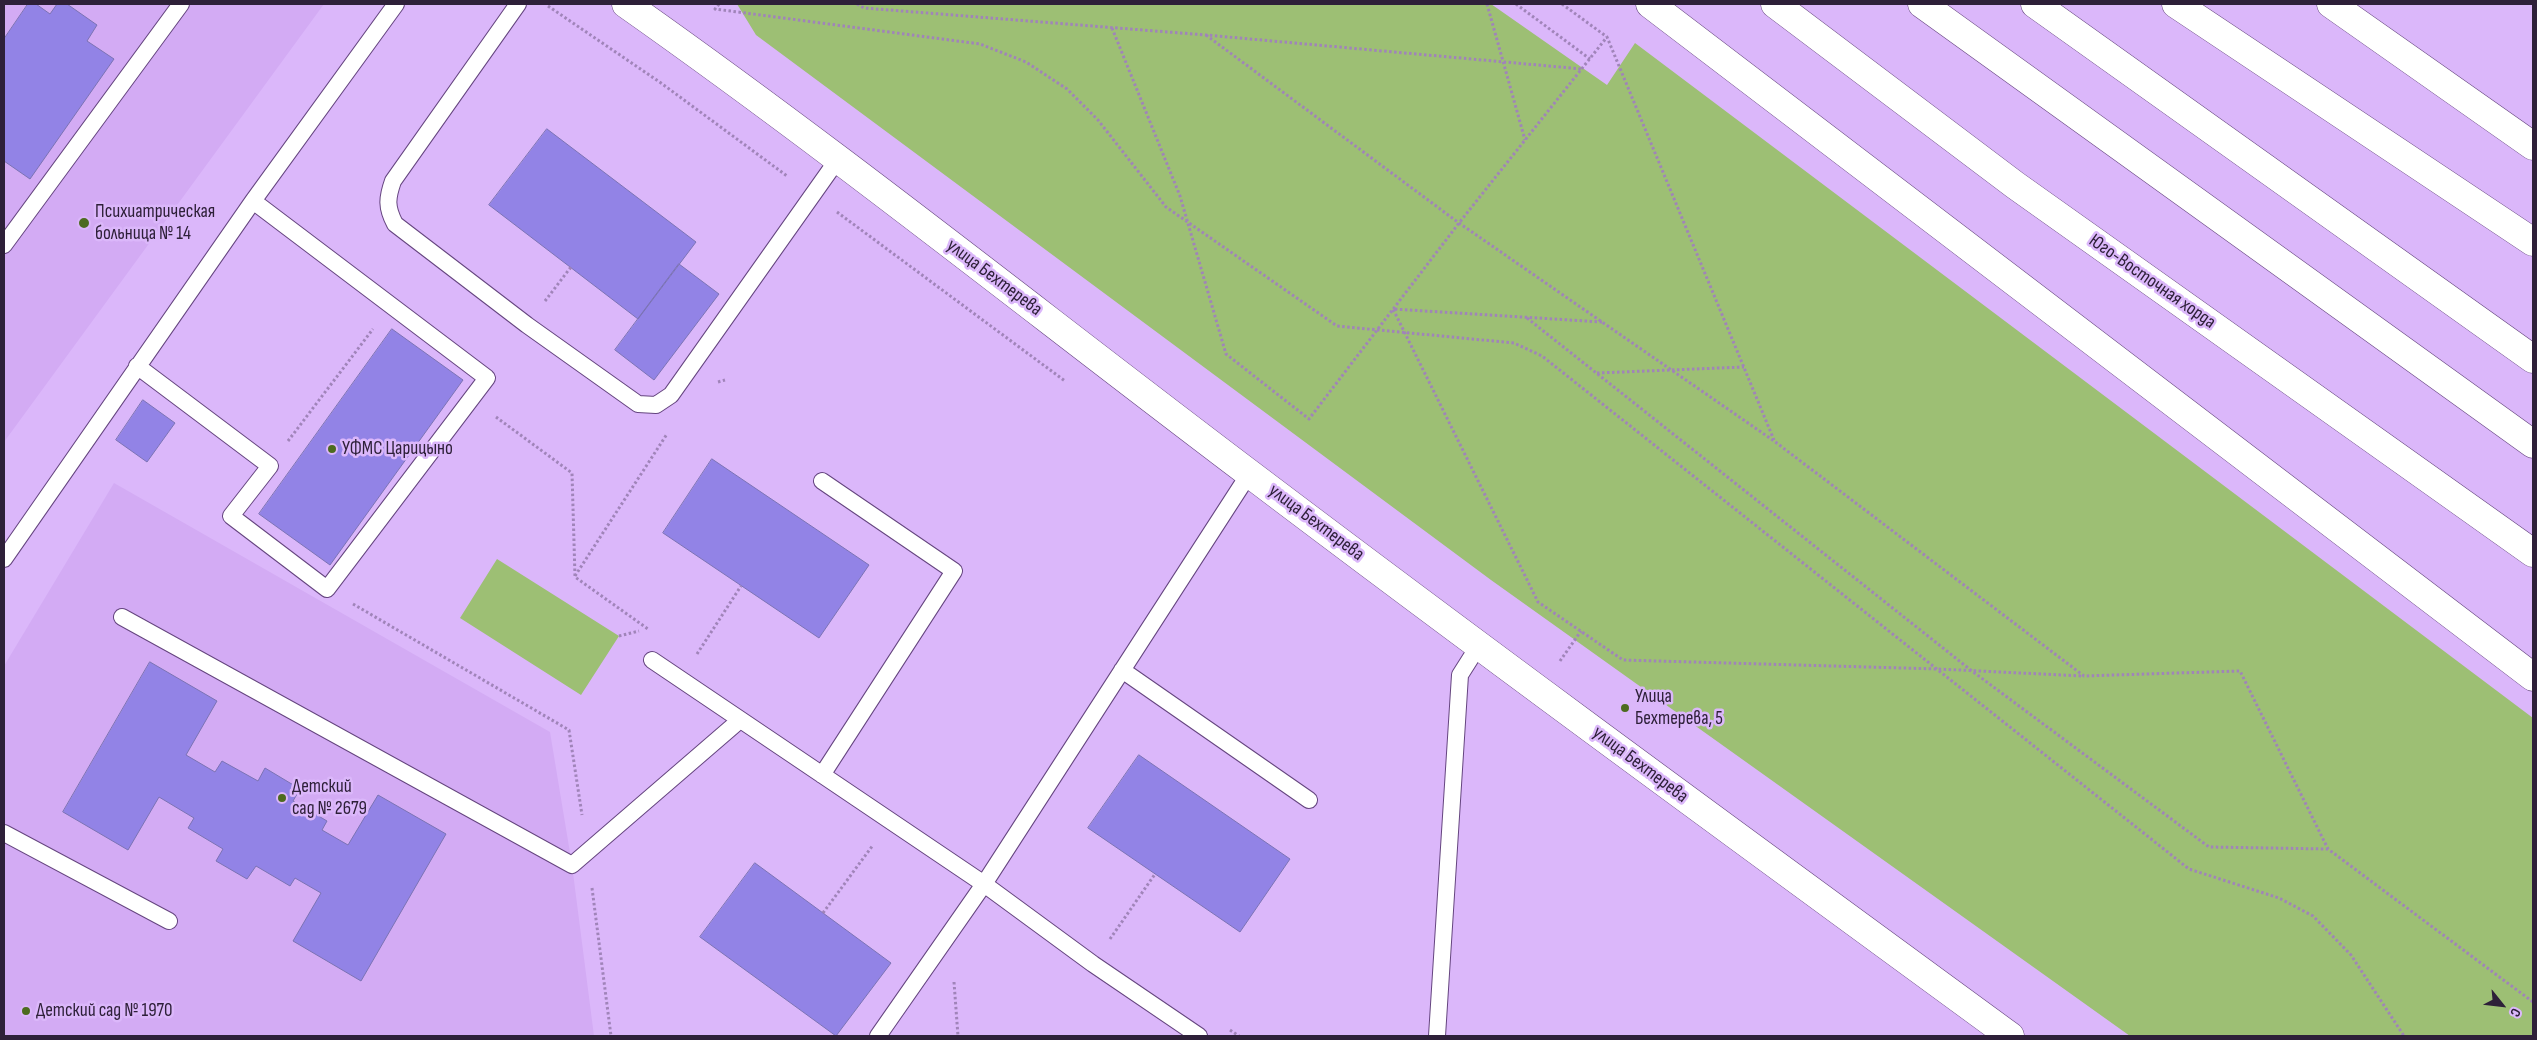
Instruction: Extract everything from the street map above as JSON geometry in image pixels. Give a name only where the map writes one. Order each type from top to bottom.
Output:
[{"type":"street","name":"улица Бехтерева","points":[[626,4],[838,159],[1249,474],[2010,1036]]},
{"type":"street","points":[[1650,4],[2533,677]]},
{"type":"street","name":"Юго-Восточная хорда","points":[[1775,4],[2015,185],[2533,553]]},
{"type":"street","points":[[1922,4],[2533,444]]},
{"type":"street","points":[[2035,4],[2533,359]]},
{"type":"street","points":[[2176,4],[2533,242]]},
{"type":"street","points":[[2331,4],[2533,146]]},
{"type":"lane","points":[[4,245],[181,4]]},
{"type":"lane","points":[[4,560],[137,366],[396,4]]},
{"type":"lane","points":[[518,4],[393,181],[387,197],[388,210],[395,224],[527,325],[638,404],[656,405],[671,395],[838,159]]},
{"type":"lane","points":[[137,366],[270,466],[231,516],[327,589],[487,378],[254,201]]},
{"type":"lane","points":[[878,1036],[984,884],[1249,474]]},
{"type":"lane","points":[[822,481],[954,571],[822,775]]},
{"type":"lane","points":[[122,617],[572,864],[740,720]]},
{"type":"lane","points":[[1437,1036],[1460,675],[1479,645]]},
{"type":"lane","points":[[652,660],[984,884],[1093,964],[1199,1036]]},
{"type":"lane","points":[[1122,670],[1309,800]]},
{"type":"lane","points":[[4,833],[169,921]]},
{"type":"path","points":[[719,4],[715,9],[980,44],[1026,62],[1067,89],[1098,120],[1166,207],[1337,326],[1514,343],[1542,356],[2189,869],[2279,898],[2313,916],[2351,955],[2404,1036]]},
{"type":"path","points":[[857,4],[864,8],[1206,35],[1582,68]]},
{"type":"path","points":[[1487,4],[1525,140]]},
{"type":"path","points":[[1516,4],[1590,59]]},
{"type":"path","points":[[1562,4],[1607,37],[1774,441]]},
{"type":"path","points":[[1112,28],[1190,225],[1226,354],[1309,418],[1459,223],[1607,37]]},
{"type":"path","points":[[1206,35],[1459,223],[1774,441],[2084,676]]},
{"type":"path","points":[[270,466],[390,306]]},
{"type":"path","points":[[1393,309],[1602,322]]},
{"type":"path","points":[[1393,309],[1538,602],[1623,660],[1938,669],[2084,676],[2240,671],[2328,849],[2533,1002]]},
{"type":"path","points":[[1527,318],[1972,671],[2209,847],[2328,849]]},
{"type":"path","points":[[1597,373],[1744,367]]},
{"type":"path","points":[[710,385],[725,380]]},
{"type":"path","points":[[471,399],[572,473],[575,577]]},
{"type":"path","points":[[575,577],[670,430]]},
{"type":"path","points":[[575,577],[654,633]]},
{"type":"path","points":[[680,678],[741,586]]},
{"type":"path","points":[[327,589],[569,730],[588,850],[611,1036]]},
{"type":"path","points":[[619,636],[647,629]]},
{"type":"path","points":[[823,913],[891,822]]},
{"type":"path","points":[[1093,964],[1155,874]]},
{"type":"shaded area","name":"Психиатрическая больница № 14","points":[[4,4],[324,4],[4,442]]},
{"type":"shaded area","name":"Детский сад № 2679","points":[[114,483],[550,732],[572,865],[594,1036],[4,1036],[4,666]]},
{"type":"green space","points":[[737,4],[1491,4],[1607,85],[1635,43],[2533,718],[2533,1036],[2130,1036],[1491,580],[756,35]]},
{"type":"green space","points":[[497,559],[619,636],[581,695],[460,618]]},
{"type":"building","points":[[28,4],[36,4],[50,14],[57,4],[67,4],[97,25],[87,41],[114,59],[30,179],[4,161],[4,39]]},
{"type":"building","points":[[547,129],[696,242],[638,319],[489,205]]},
{"type":"building","points":[[679,264],[719,294],[654,380],[615,350]]},
{"type":"building","points":[[392,329],[463,380],[330,565],[259,514]]},
{"type":"building","points":[[143,400],[175,423],[147,462],[116,440]]},
{"type":"building","points":[[712,459],[869,565],[819,638],[663,533]]},
{"type":"building","points":[[150,662],[217,701],[186,755],[215,772],[222,761],[258,781],[265,768],[300,789],[293,801],[327,821],[322,830],[348,845],[378,795],[446,834],[361,981],[293,941],[321,893],[295,878],[290,886],[256,866],[247,879],[216,861],[223,849],[188,828],[194,818],[159,797],[128,850],[63,812]]},
{"type":"building","points":[[1139,755],[1290,859],[1240,932],[1088,828]]},
{"type":"building","points":[[755,863],[891,963],[836,1036],[700,937]]},
{"type":"place","name":"Психиатрическая больница № 14","points":[[84,223]]},
{"type":"place","name":"УФМС Царицыно","points":[[332,449]]},
{"type":"place","name":"Улица Бехтерева, 5","points":[[1625,708]]},
{"type":"place","name":"Детский сад № 2679","points":[[282,798]]},
{"type":"place","name":"Детский сад № 1970","points":[[26,1011]]}]
